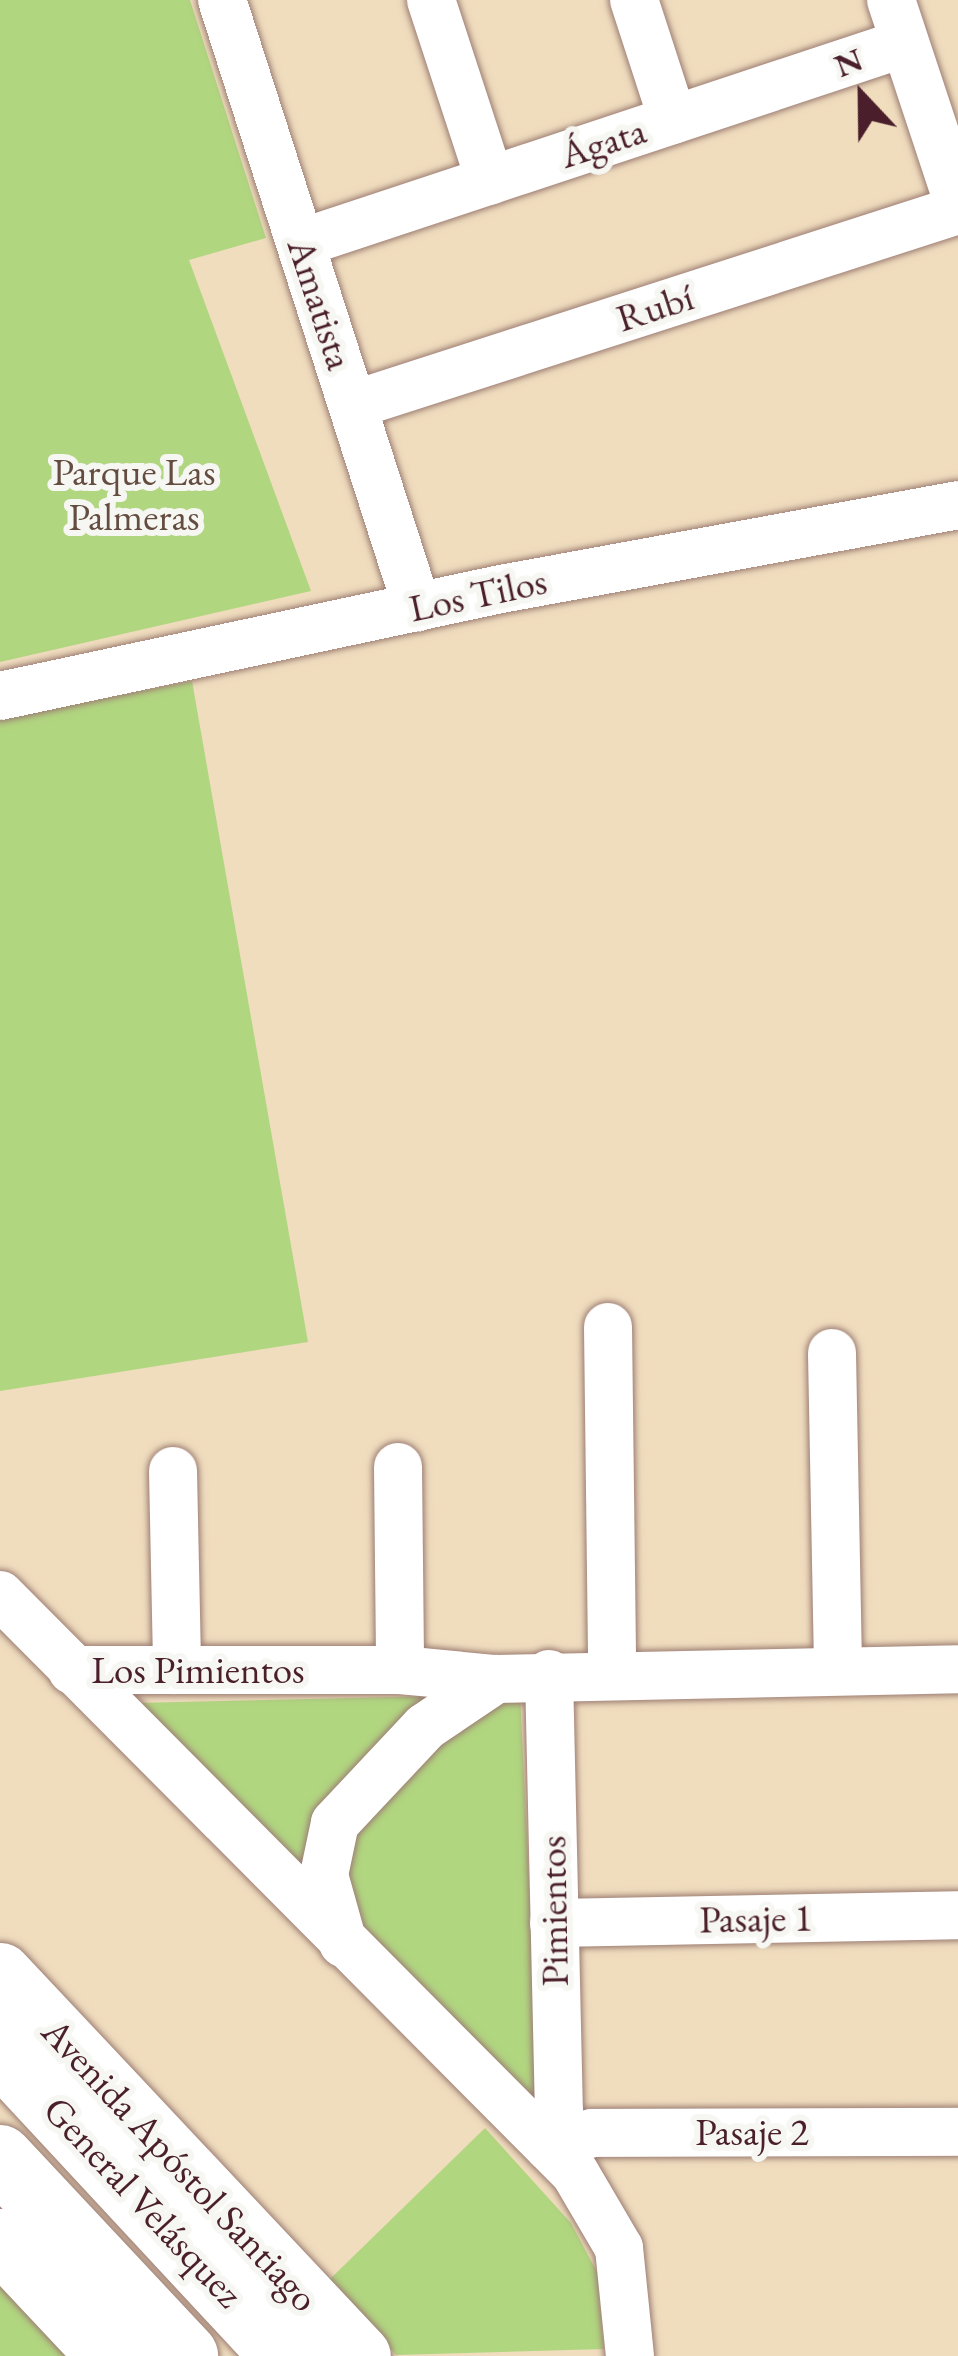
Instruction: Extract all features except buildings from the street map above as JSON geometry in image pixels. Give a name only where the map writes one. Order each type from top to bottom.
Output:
[{"type":"highway","name":"General Velásquez","points":[[0,2050],[284,2356]]},
{"type":"highway","name":"General Velásquez","points":[[0,2158],[185,2356]]},
{"type":"main road","name":"Avenida Apóstol Santiago","points":[[0,1974],[359,2356]]},
{"type":"main road","points":[[0,2240],[109,2356]]},
{"type":"street","name":"Amatista","points":[[222,0],[417,608]]},
{"type":"street","points":[[431,0],[490,181]]},
{"type":"street","points":[[634,0],[673,120]]},
{"type":"street","name":"Ágata","points":[[301,243],[673,120],[898,21]]},
{"type":"street","points":[[898,21],[958,206]]},
{"type":"street","name":"Rubí","points":[[353,405],[958,206]]},
{"type":"street","name":"Los Tilos","points":[[0,696],[417,608],[958,506]]},
{"type":"street","points":[[608,1327],[612,1673]]},
{"type":"street","points":[[832,1353],[838,1671]]},
{"type":"street","points":[[398,1468],[400,1670]]},
{"type":"street","points":[[173,1471],[177,1670]]},
{"type":"street","points":[[0,1595],[72,1670]]},
{"type":"street","name":"Los Pimientos","points":[[72,1670],[400,1670],[496,1679],[549,1674],[958,1670]]},
{"type":"street","name":"Los Pimientos","points":[[72,1670],[591,2193],[614,2236],[626,2273],[630,2356]]},
{"type":"street","name":"Pimientos","points":[[549,1674],[559,2113],[549,2147]]},
{"type":"street","name":"Los Pimientos","points":[[346,1949],[325,1890],[335,1822],[425,1727],[496,1679]]},
{"type":"street","name":"Pasaje 1","points":[[554,1923],[958,1916]]},
{"type":"street","name":"Pasaje 2","points":[[549,2147],[592,2133],[958,2132]]},
{"type":"green space","name":"Parque Las Palmeras","points":[[0,0],[190,0],[266,238],[189,260],[311,591],[0,662]]},
{"type":"green space","points":[[192,681],[308,1342],[0,1391],[0,719]]},
{"type":"green space","points":[[520,1694],[540,2106],[136,1703]]},
{"type":"green space","points":[[485,2128],[571,2223],[597,2272],[604,2349],[396,2355],[328,2281]]},
{"type":"green space","points":[[0,2281],[70,2356],[0,2356]]}]
